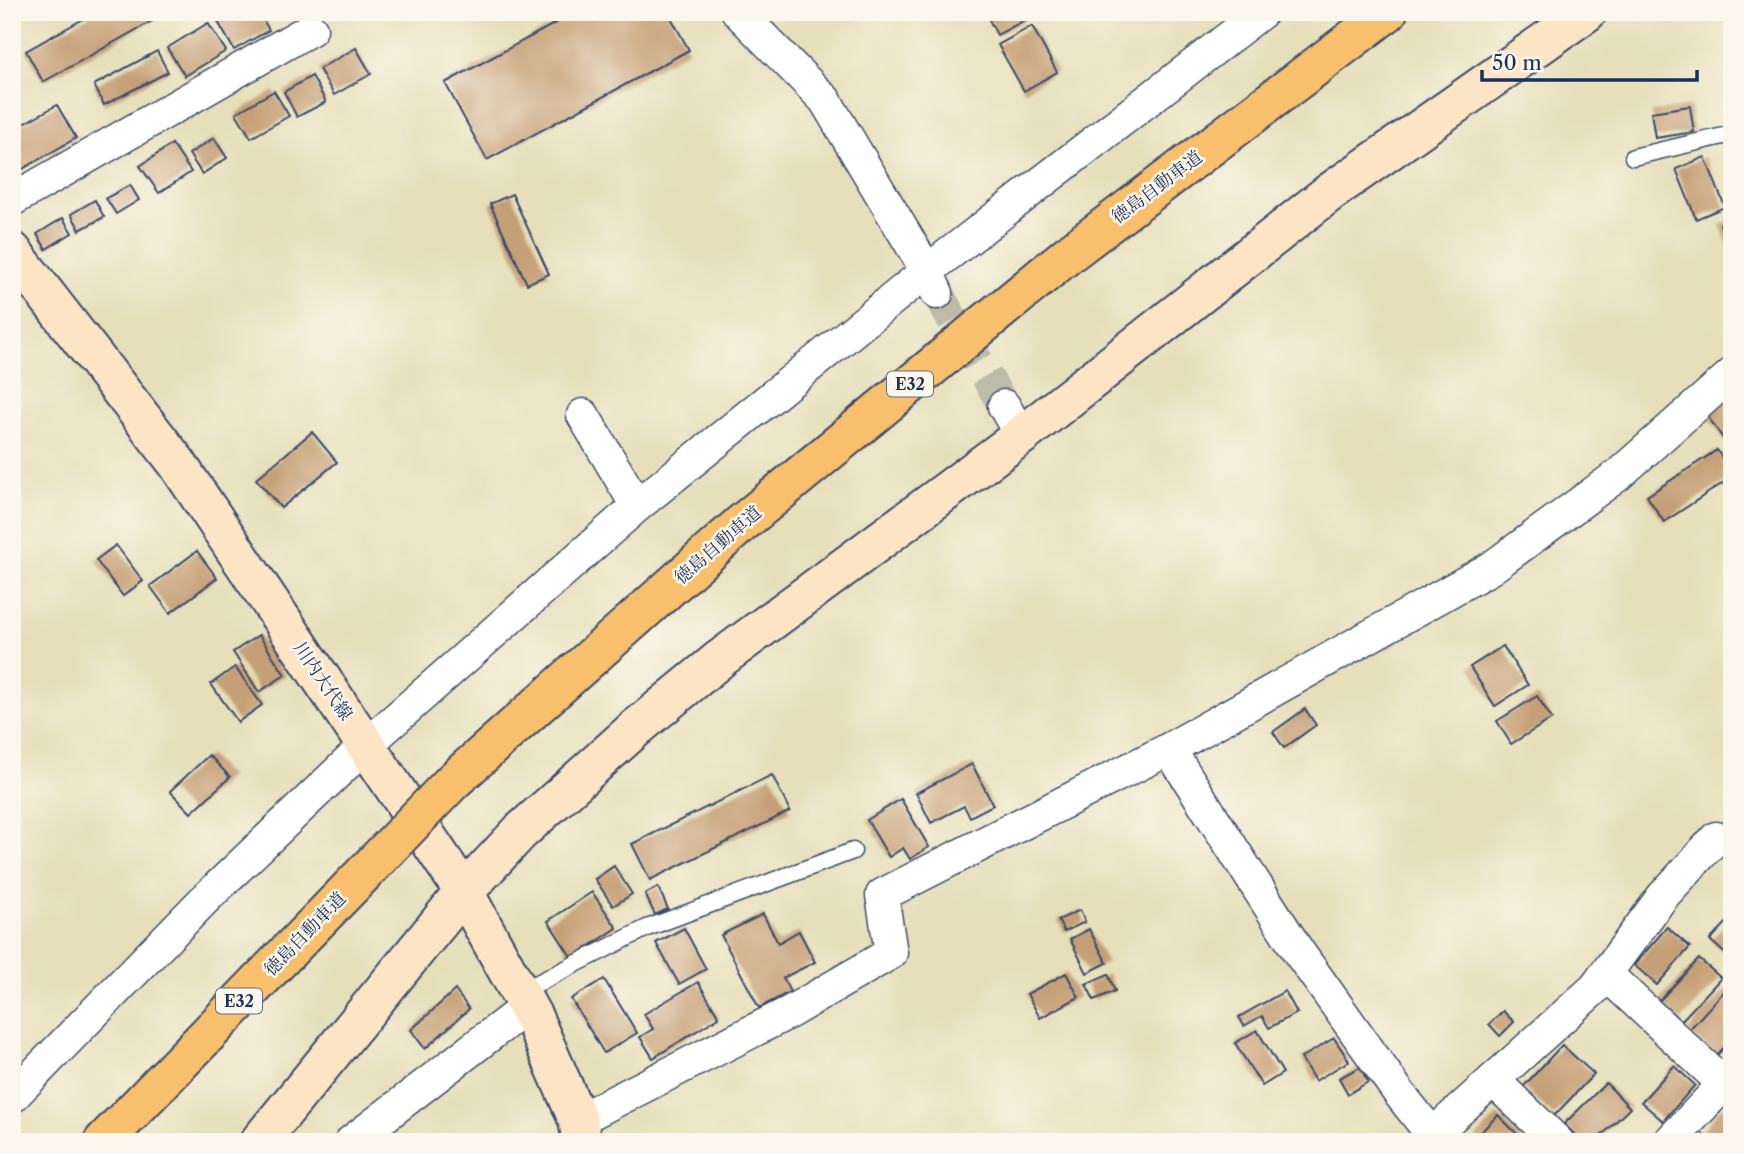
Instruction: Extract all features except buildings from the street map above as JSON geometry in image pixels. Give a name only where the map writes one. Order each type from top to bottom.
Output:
[{"type":"highway","name":"徳島自動車道","points":[[103,1142],[453,781],[740,524],[1059,262],[1388,12]]},
{"type":"street","points":[[738,12],[825,100],[932,282]]},
{"type":"street","points":[[12,1097],[204,900],[365,746],[637,506],[932,282],[1262,12]]},
{"type":"street","points":[[259,1142],[464,892],[520,832],[636,728],[1013,421],[1329,193],[1587,12]]},
{"type":"street","points":[[12,200],[311,29]]},
{"type":"street","name":"川内大代線","points":[[12,251],[177,463],[464,892],[524,999],[580,1131]]},
{"type":"street","points":[[580,1131],[891,953],[882,895],[1169,749],[1490,568],[1618,475],[1732,374]]},
{"type":"street","points":[[583,415],[637,506]]},
{"type":"street","points":[[1169,749],[1298,951],[1399,1093],[1435,1138],[1493,1080],[1595,988],[1663,896],[1716,838]]},
{"type":"street","points":[[1606,974],[1724,1084],[1669,1142]]},
{"type":"street","points":[[351,1142],[524,999]]},
{"type":"street","points":[[1493,1080],[1558,1142]]},
{"type":"lane","points":[[1633,157],[1732,134]]},
{"type":"lane","points":[[524,999],[647,928],[853,851]]},
{"type":"tunnel","points":[[937,293],[1004,406]]}]
